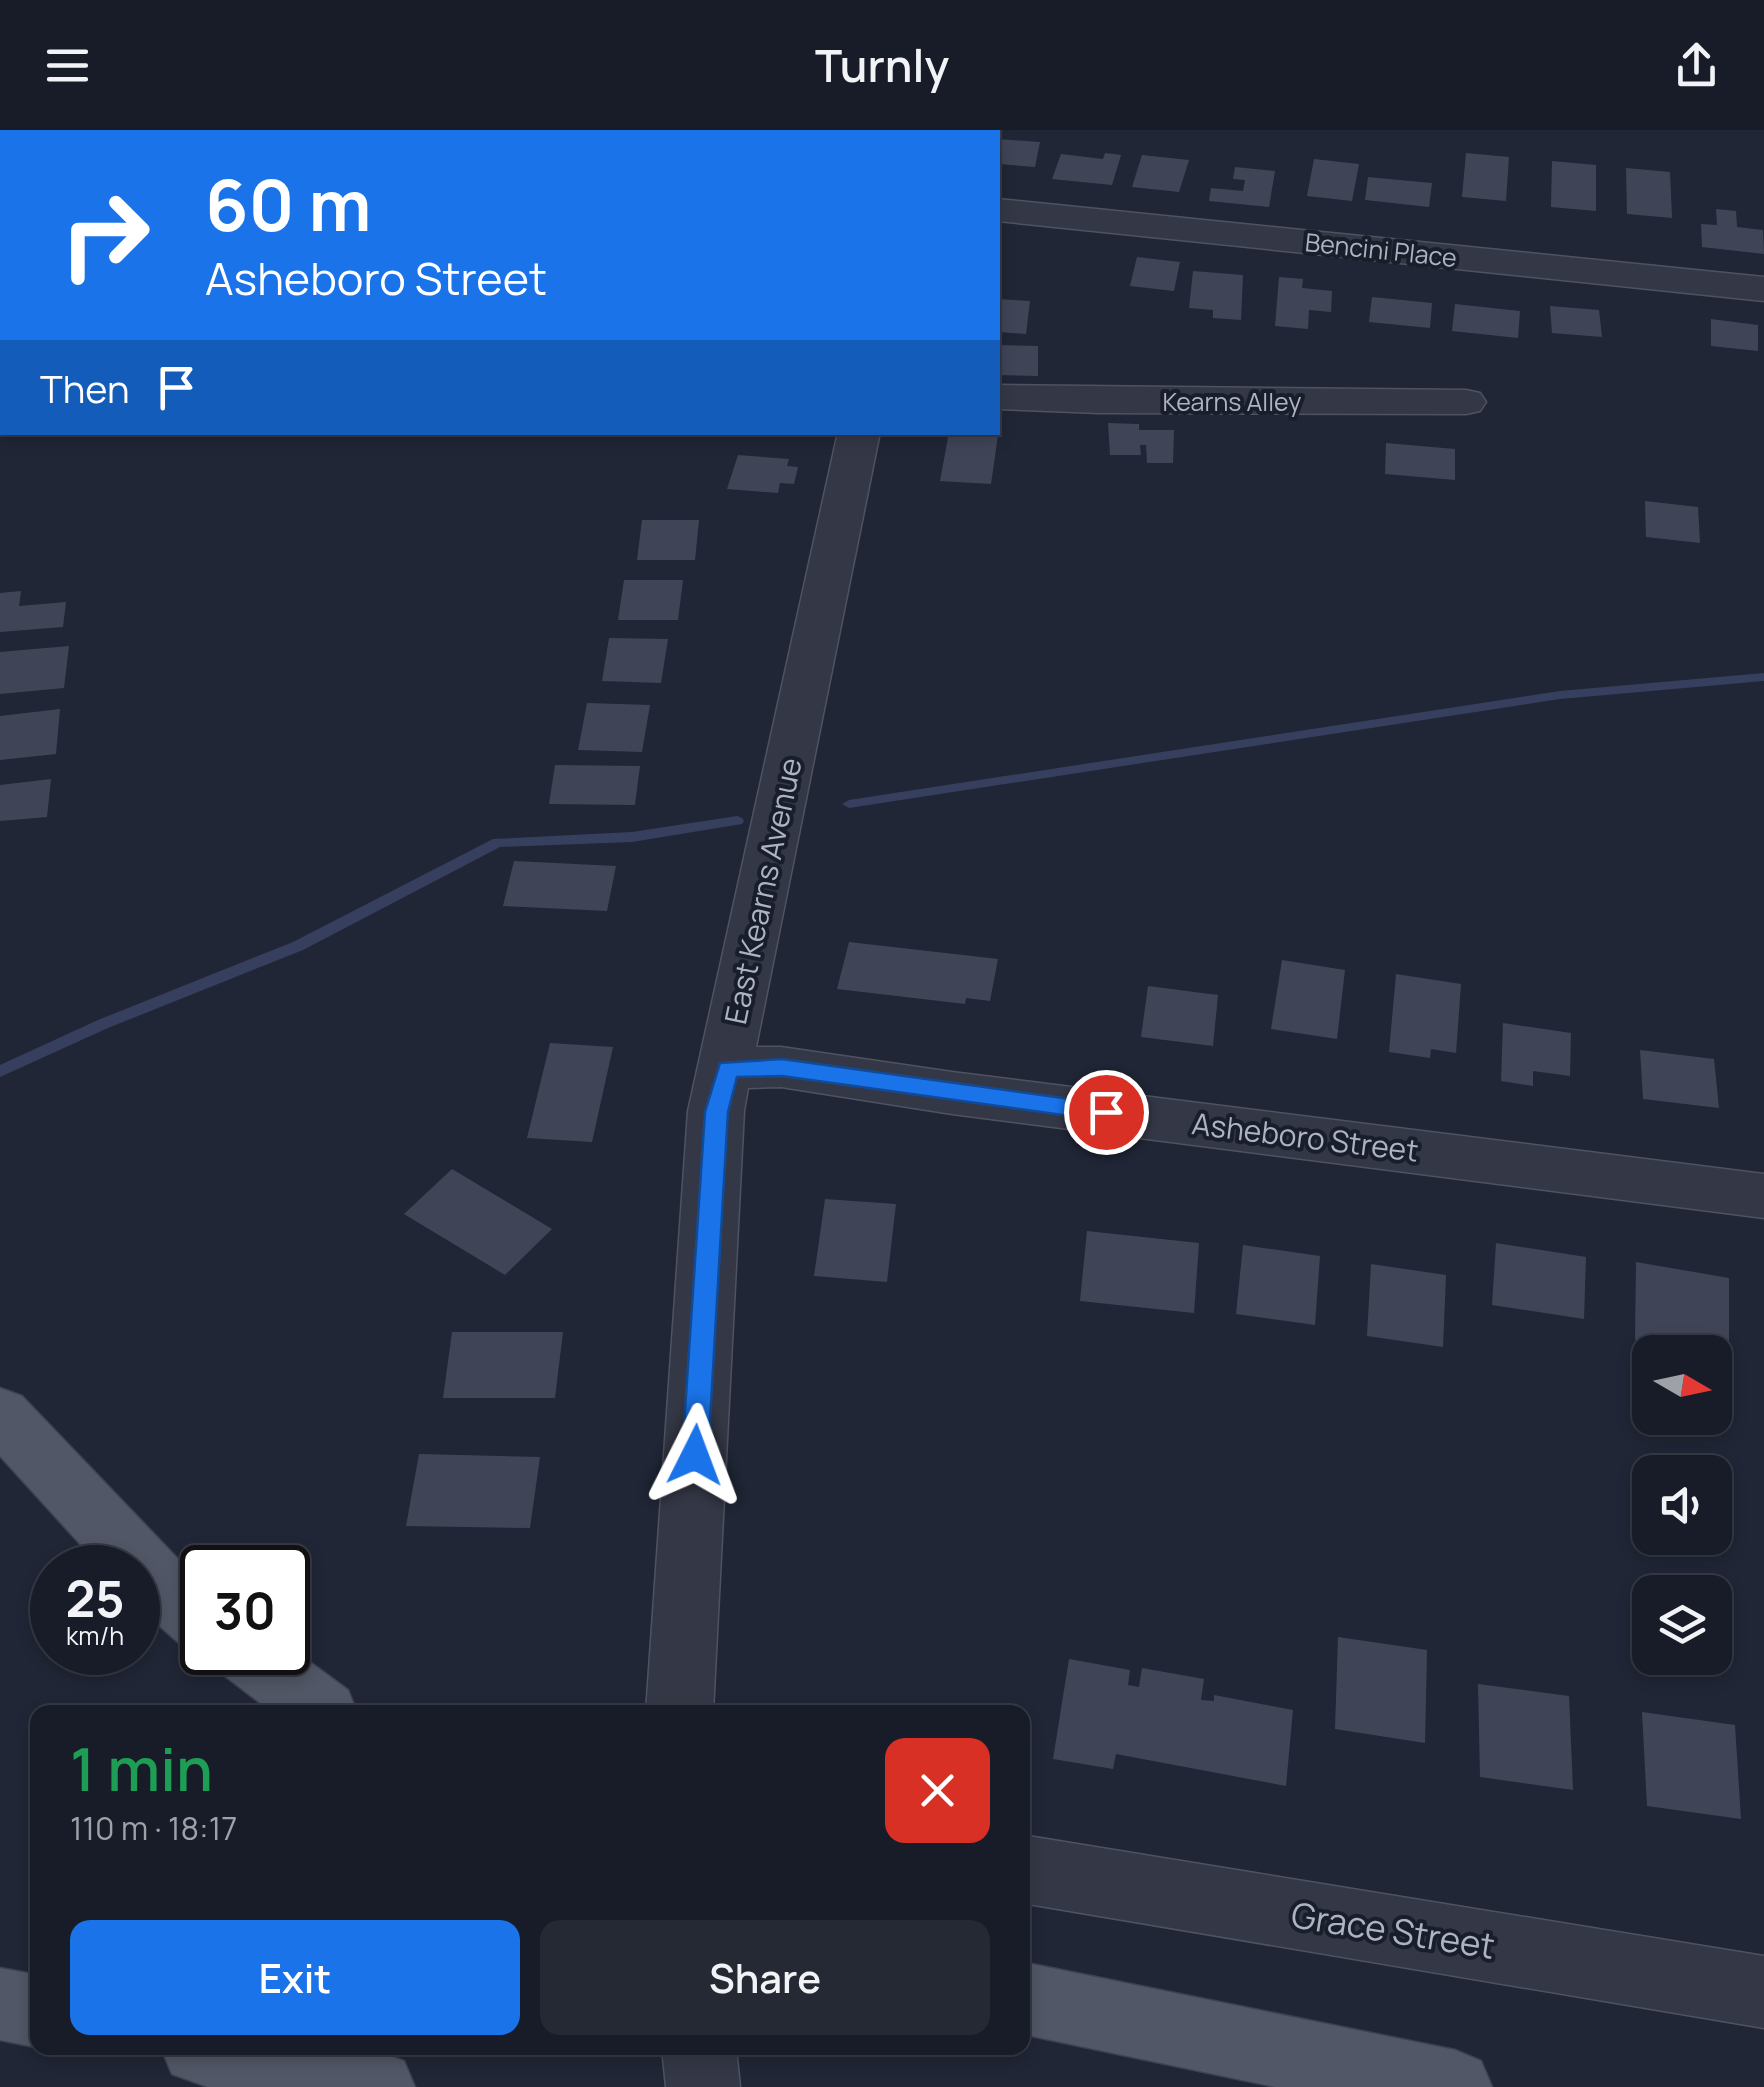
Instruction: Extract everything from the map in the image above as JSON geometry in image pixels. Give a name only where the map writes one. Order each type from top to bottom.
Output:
[{"type":"main road","points":[[0,1414],[180,1605]]},
{"type":"main road","points":[[275,1675],[315,1705]]},
{"type":"main road","points":[[1030,2000],[1455,2087]]},
{"type":"main road","points":[[0,2004],[30,2010]]},
{"type":"main road","points":[[230,2055],[378,2087]]},
{"type":"street","name":"Bencini Place","points":[[1000,210],[1764,290]]},
{"type":"street","name":"Kearns Alley","points":[[1000,397],[1119,402],[1466,402]]},
{"type":"street","name":"East Kearns Avenue","points":[[679,1705],[716,1112],[858,435]]},
{"type":"street","name":"Asheboro Street","points":[[728,1068],[782,1067],[972,1096],[1764,1196]]},
{"type":"street","name":"Grace Street","points":[[1030,1870],[1764,1992]]},
{"type":"street","points":[[700,2055],[702,2087]]},
{"type":"building","points":[[1000,139],[1040,142],[1035,167],[1000,164]]},
{"type":"building","points":[[1105,153],[1121,155],[1112,185],[1052,179],[1061,154],[1103,159]]},
{"type":"building","points":[[1466,153],[1509,157],[1506,201],[1462,197]]},
{"type":"building","points":[[1142,155],[1189,160],[1179,192],[1132,187]]},
{"type":"building","points":[[1314,159],[1359,164],[1352,201],[1307,196]]},
{"type":"building","points":[[1552,161],[1596,165],[1596,211],[1551,207]]},
{"type":"building","points":[[1235,167],[1275,171],[1269,207],[1209,201],[1211,188],[1243,191],[1245,180],[1233,179]]},
{"type":"building","points":[[1626,168],[1670,172],[1672,218],[1627,214]]},
{"type":"building","points":[[1368,177],[1432,183],[1429,207],[1365,200]]},
{"type":"building","points":[[1716,209],[1736,211],[1737,227],[1763,230],[1764,254],[1702,247],[1701,224],[1717,225]]},
{"type":"building","points":[[1137,257],[1180,262],[1174,291],[1130,286]]},
{"type":"building","points":[[1193,271],[1243,275],[1241,320],[1213,318],[1213,310],[1189,308]]},
{"type":"building","points":[[1279,277],[1303,279],[1302,288],[1332,291],[1331,312],[1309,310],[1308,329],[1275,326]]},
{"type":"building","points":[[1372,297],[1432,303],[1430,328],[1369,322]]},
{"type":"building","points":[[1000,299],[1030,301],[1026,334],[1000,332]]},
{"type":"building","points":[[1455,304],[1520,311],[1518,338],[1452,331]]},
{"type":"building","points":[[1550,306],[1599,310],[1602,337],[1552,333]]},
{"type":"building","points":[[1711,319],[1758,325],[1758,351],[1711,346]]},
{"type":"building","points":[[1000,345],[1038,346],[1038,376],[1000,375]]},
{"type":"building","points":[[1108,423],[1139,424],[1139,430],[1174,430],[1173,463],[1147,463],[1146,445],[1140,445],[1141,455],[1110,455]]},
{"type":"building","points":[[948,435],[998,435],[991,484],[940,481]]},
{"type":"building","points":[[1386,443],[1455,449],[1455,480],[1385,474]]},
{"type":"building","points":[[738,455],[789,459],[787,466],[798,467],[794,484],[780,483],[778,493],[727,489]]},
{"type":"building","points":[[1645,501],[1698,507],[1700,543],[1646,537]]},
{"type":"building","points":[[642,520],[699,520],[695,560],[637,560]]},
{"type":"building","points":[[624,580],[683,580],[678,620],[618,620]]},
{"type":"building","points":[[21,591],[19,606],[66,602],[63,627],[0,632],[0,593]]},
{"type":"building","points":[[609,638],[668,639],[661,683],[602,681]]},
{"type":"building","points":[[69,646],[64,688],[0,694],[0,652]]},
{"type":"building","points":[[587,703],[650,705],[642,752],[578,750]]},
{"type":"building","points":[[60,709],[56,754],[0,760],[0,716]]},
{"type":"building","points":[[555,765],[640,766],[635,805],[549,804]]},
{"type":"building","points":[[51,779],[47,817],[0,821],[0,785]]},
{"type":"building","points":[[514,861],[616,866],[607,911],[503,906]]},
{"type":"building","points":[[849,942],[998,959],[990,1001],[966,998],[965,1004],[837,989]]},
{"type":"building","points":[[1282,960],[1345,970],[1337,1039],[1271,1029]]},
{"type":"building","points":[[1396,974],[1461,984],[1456,1053],[1431,1049],[1430,1058],[1389,1052]]},
{"type":"building","points":[[1148,986],[1218,995],[1213,1046],[1141,1037]]},
{"type":"building","points":[[1503,1023],[1571,1033],[1570,1076],[1533,1071],[1533,1086],[1501,1081]]},
{"type":"building","points":[[550,1043],[613,1047],[592,1142],[527,1138]]},
{"type":"building","points":[[1640,1050],[1714,1059],[1719,1108],[1643,1099]]},
{"type":"building","points":[[452,1169],[552,1229],[505,1275],[404,1214]]},
{"type":"building","points":[[825,1199],[896,1204],[887,1282],[814,1276]]},
{"type":"building","points":[[1087,1231],[1199,1243],[1194,1313],[1080,1301]]},
{"type":"building","points":[[1496,1243],[1586,1257],[1584,1319],[1492,1305]]},
{"type":"building","points":[[1243,1245],[1320,1256],[1315,1325],[1236,1314]]},
{"type":"building","points":[[1636,1262],[1729,1278],[1729,1335],[1635,1335]]},
{"type":"building","points":[[1371,1264],[1446,1275],[1443,1347],[1367,1336]]},
{"type":"building","points":[[452,1332],[563,1332],[555,1398],[443,1398]]},
{"type":"building","points":[[419,1454],[540,1457],[530,1528],[406,1526]]},
{"type":"building","points":[[1338,1637],[1427,1650],[1425,1743],[1335,1729]]},
{"type":"building","points":[[1069,1659],[1130,1670],[1128,1685],[1139,1687],[1142,1668],[1204,1679],[1201,1700],[1214,1701],[1214,1695],[1293,1710],[1286,1786],[1116,1754],[1113,1769],[1053,1759]]},
{"type":"building","points":[[1478,1684],[1569,1696],[1573,1790],[1480,1777]]},
{"type":"building","points":[[1642,1712],[1735,1725],[1741,1819],[1647,1806]]},
{"type":"waterway","points":[[849,804],[1560,695],[1764,677]]},
{"type":"waterway","points":[[0,1071],[103,1024],[298,946],[498,842],[632,837],[737,821]]},
{"type":"route","points":[[695,1455],[716,1112],[728,1068],[782,1067],[1106,1112]]}]
